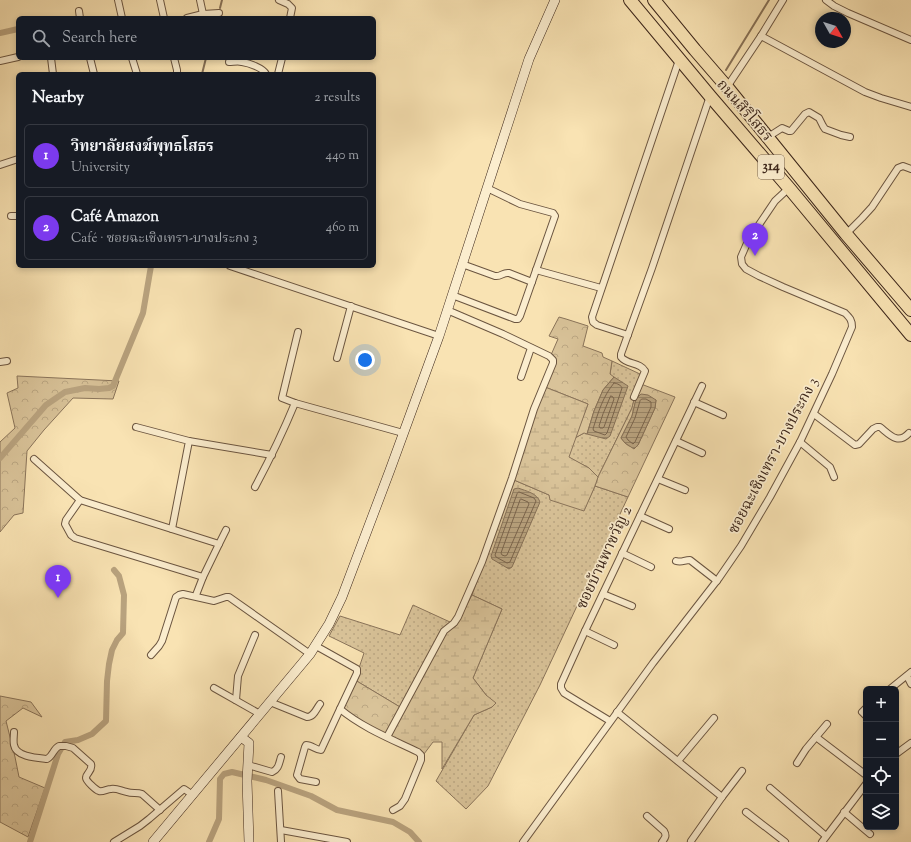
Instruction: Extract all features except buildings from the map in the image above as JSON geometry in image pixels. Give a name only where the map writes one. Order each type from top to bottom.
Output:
[{"type":"highway","name":"ถนนสิริโสธร","points":[[630,0],[911,335]]},
{"type":"highway","name":"ถนนสิริโสธร","points":[[654,0],[727,87],[846,234],[911,310]]},
{"type":"street","points":[[118,0],[122,16]]},
{"type":"street","points":[[160,0],[164,16]]},
{"type":"street","points":[[200,0],[203,14]]},
{"type":"street","points":[[279,0],[291,6],[290,16]]},
{"type":"street","points":[[153,842],[310,654],[334,614],[342,597],[390,470],[439,336],[529,59],[555,0]]},
{"type":"street","points":[[727,87],[783,0]]},
{"type":"street","points":[[826,0],[848,13],[911,40]]},
{"type":"street","points":[[195,16],[219,13]]},
{"type":"street","points":[[761,36],[865,92],[911,107]]},
{"type":"street","points":[[0,61],[16,57]]},
{"type":"street","points":[[51,60],[53,72]]},
{"type":"street","points":[[90,60],[94,72]]},
{"type":"street","points":[[133,60],[136,72]]},
{"type":"street","points":[[175,60],[178,72]]},
{"type":"street","points":[[278,72],[282,60]]},
{"type":"street","points":[[628,335],[597,326],[593,322],[592,317],[679,60]]},
{"type":"street","points":[[228,62],[245,62],[265,72]]},
{"type":"street","points":[[634,398],[645,371],[641,366],[623,360],[621,357],[710,96]]},
{"type":"street","points":[[768,137],[782,128],[791,131],[805,114],[809,112],[819,118],[825,129],[850,137]]},
{"type":"street","points":[[0,165],[16,160]]},
{"type":"street","points":[[846,234],[872,207],[898,168],[903,166],[911,169]]},
{"type":"street","points":[[452,295],[515,319],[518,318],[555,216],[553,213],[520,204],[487,188]]},
{"type":"street","name":"ซอยฉะเชิงเทรา-บางประกง 3","points":[[523,842],[610,721],[717,581],[741,546],[800,442],[814,414],[852,327],[850,318],[845,313],[752,273],[742,264],[742,256],[748,241],[775,201],[789,188]]},
{"type":"street","points":[[11,216],[16,216]]},
{"type":"street","points":[[462,264],[498,277],[506,272],[532,282]]},
{"type":"street","points":[[236,268],[439,336]]},
{"type":"street","points":[[536,270],[601,288]]},
{"type":"street","points":[[338,358],[351,306]]},
{"type":"street","points":[[387,737],[444,631],[454,623],[458,617],[482,562],[512,478],[534,409],[553,363],[549,356],[447,310]]},
{"type":"street","points":[[298,332],[282,397],[283,399],[403,433]]},
{"type":"street","points":[[521,377],[531,348]]},
{"type":"street","name":"ซอยบ้านพาขวัญ 2","points":[[610,721],[564,693],[561,688],[561,684],[702,386]]},
{"type":"street","points":[[694,402],[723,415]]},
{"type":"street","points":[[255,487],[272,456],[295,403]]},
{"type":"street","points":[[814,414],[856,445],[877,427],[880,427],[898,439],[902,439],[909,433]]},
{"type":"street","points":[[136,427],[189,441],[272,456]]},
{"type":"street","points":[[172,529],[189,441]]},
{"type":"street","points":[[676,441],[702,453]]},
{"type":"street","points":[[800,442],[830,467],[834,477]]},
{"type":"street","points":[[34,459],[80,500],[219,544]]},
{"type":"street","points":[[658,479],[685,490]]},
{"type":"street","points":[[80,500],[66,520],[65,524],[71,535],[75,538],[203,577]]},
{"type":"street","points":[[640,516],[669,529]]},
{"type":"street","points":[[196,595],[226,530]]},
{"type":"street","points":[[622,553],[651,567]]},
{"type":"street","points":[[676,560],[680,562],[690,560],[717,581]]},
{"type":"street","points":[[151,655],[160,646],[176,598],[183,594],[214,601],[226,596],[229,597],[310,654]]},
{"type":"street","points":[[603,594],[632,606]]},
{"type":"street","points":[[585,631],[614,645]]},
{"type":"street","points":[[236,700],[238,676],[255,635]]},
{"type":"street","points":[[316,646],[357,670],[357,673],[321,750],[308,745],[305,747],[297,775],[300,779],[316,782]]},
{"type":"street","points":[[894,686],[909,674],[911,684]]},
{"type":"street","points":[[214,688],[260,714]]},
{"type":"street","points":[[270,702],[307,717],[312,716],[320,704]]},
{"type":"street","points":[[340,709],[349,717],[363,725],[422,755],[405,800],[400,806],[393,810]]},
{"type":"street","points":[[617,712],[722,798]]},
{"type":"street","points":[[678,761],[714,718]]},
{"type":"street","points":[[797,762],[827,724]]},
{"type":"street","points":[[14,732],[14,747],[18,752],[27,756],[47,759],[57,747],[64,746],[73,748],[91,764],[92,768],[86,778],[87,781],[97,790],[118,789],[128,793],[139,793],[160,810]]},
{"type":"street","points":[[241,737],[249,743],[247,781],[250,842]]},
{"type":"street","points":[[816,737],[863,773]]},
{"type":"street","points":[[899,752],[911,743]]},
{"type":"street","points":[[248,767],[272,772],[279,766],[281,757]]},
{"type":"street","points":[[691,841],[742,771]]},
{"type":"street","points":[[770,788],[826,836]]},
{"type":"street","points":[[822,842],[863,788]]},
{"type":"street","points":[[114,842],[140,826],[184,789],[193,795]]},
{"type":"street","points":[[278,790],[281,842]]},
{"type":"street","points":[[746,812],[784,842]]},
{"type":"street","points":[[844,812],[870,834]]},
{"type":"street","points":[[647,816],[666,834],[666,837],[662,842]]},
{"type":"street","points":[[281,830],[320,840],[347,842]]},
{"type":"green space","points":[[559,317],[588,326],[583,346],[602,353],[603,357],[612,361],[610,374],[614,377],[603,390],[594,411],[587,434],[584,433],[575,438],[588,404],[545,387],[555,362],[551,355],[558,339],[549,336]]},
{"type":"green space","points":[[612,361],[640,374],[632,408],[598,477],[589,468],[568,457],[575,438],[584,433],[610,374]]},
{"type":"green space","points":[[17,376],[119,381],[113,399],[73,398],[27,451],[23,513],[14,515],[0,532],[0,442],[15,428],[7,393],[18,388]]},
{"type":"green space","points":[[641,384],[675,397],[628,497],[595,486],[632,408]],"holes":[[[636,399],[656,400],[655,408],[638,445],[629,446],[621,438],[632,416]]]},
{"type":"green space","points":[[545,387],[588,404],[569,457],[589,468],[598,477],[584,511],[550,500],[549,495],[514,480],[537,406]]},
{"type":"green space","points":[[514,480],[584,510],[595,486],[628,497],[540,685],[488,786],[466,809],[436,781],[474,715],[492,707],[486,695],[473,678],[502,609],[472,595]]},
{"type":"green space","points":[[472,595],[502,609],[473,678],[486,695],[496,703],[492,707],[474,715],[442,769],[442,742],[433,742],[424,754],[390,736],[446,632],[456,626]]},
{"type":"green space","points":[[413,605],[450,622],[400,707],[355,680],[364,653],[329,636],[340,616],[400,635]]},
{"type":"green space","points":[[355,680],[400,707],[389,730],[385,734],[346,712],[343,707]]},
{"type":"green space","points":[[0,696],[31,702],[42,717],[23,708],[6,721],[19,777],[45,788],[28,837],[0,822]]},
{"type":"water","points":[[614,377],[628,386],[610,436],[606,439],[587,434],[594,411],[603,390]]},
{"type":"water","points":[[641,394],[648,395],[656,400],[655,408],[638,445],[634,449],[625,443],[621,438],[632,416],[636,399]]},
{"type":"water","points":[[518,488],[534,494],[540,502],[512,567],[509,569],[492,559],[491,556],[514,489]]},
{"type":"waterway","points":[[220,8],[222,0]]},
{"type":"waterway","points":[[726,70],[769,0]]},
{"type":"waterway","points":[[0,33],[16,29]]},
{"type":"waterway","points":[[202,72],[206,60]]},
{"type":"waterway","points":[[0,458],[46,405],[65,392],[85,388],[99,389],[113,386],[143,313],[151,268]]},
{"type":"waterway","points":[[30,842],[58,754],[65,742],[78,740],[92,734],[106,721],[109,664],[112,650],[117,640],[123,633],[124,595],[119,576],[114,570]]},
{"type":"waterway","points":[[209,842],[219,819],[220,779],[224,774],[232,772],[266,780],[311,796],[337,810],[393,822],[410,832],[419,842]]},
{"type":"place","name":"Café Amazon","points":[[755,256]]},
{"type":"place","name":"วิทยาลัยสงฆ์พุทธโสธร","points":[[58,598]]}]
